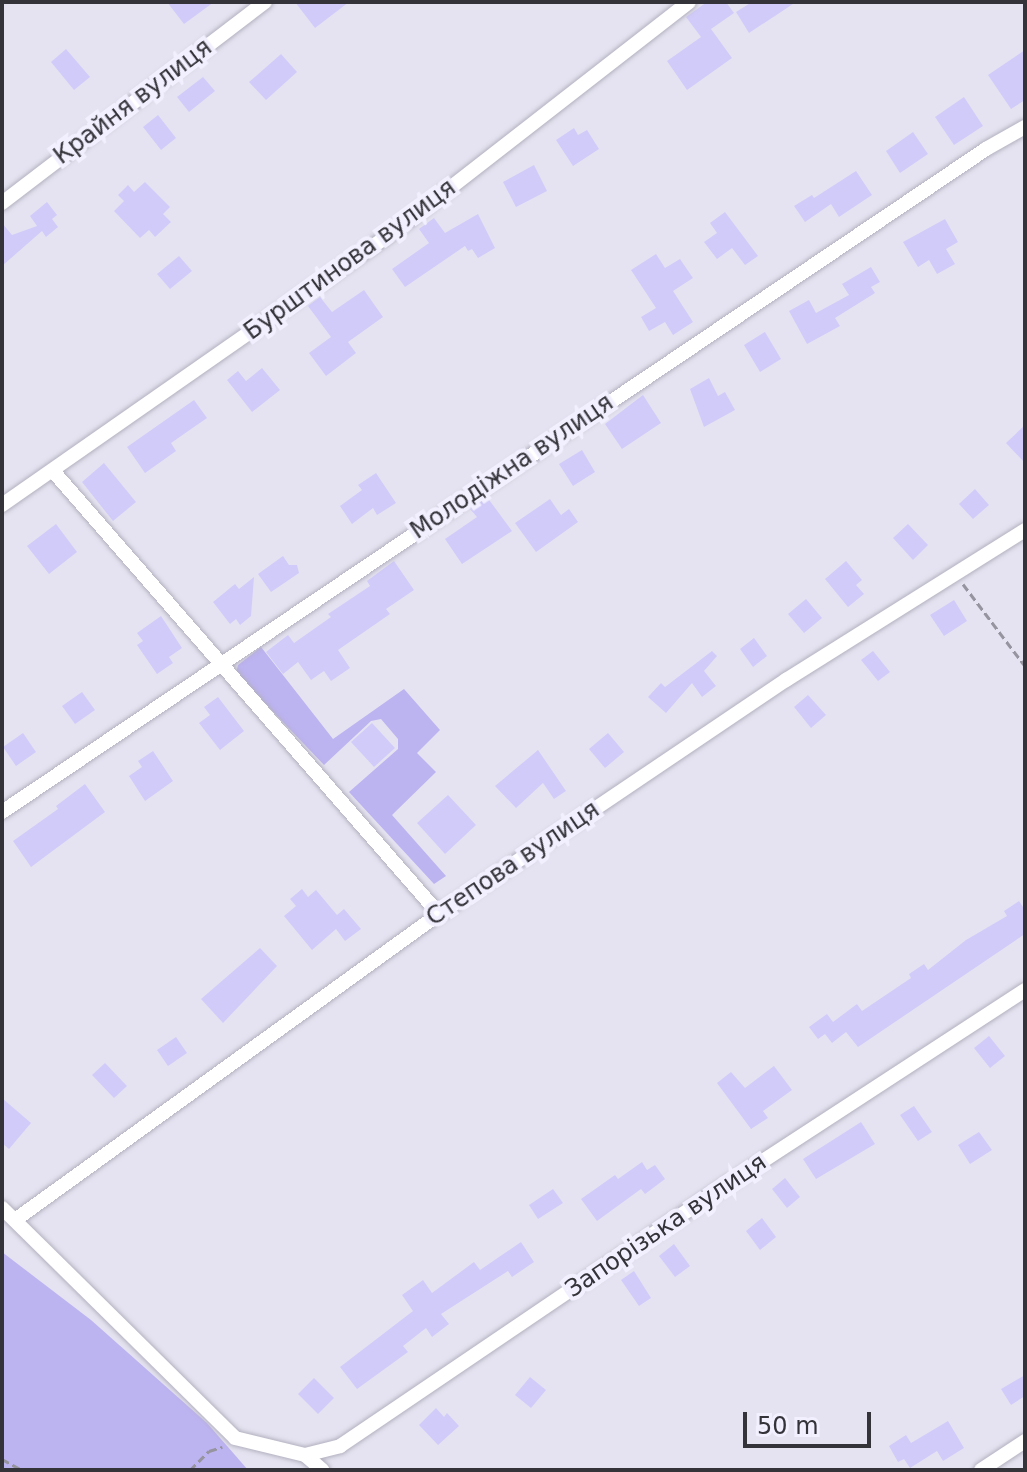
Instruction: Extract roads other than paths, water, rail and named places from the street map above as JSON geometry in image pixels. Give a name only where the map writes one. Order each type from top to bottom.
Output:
[{"type":"street","name":"Крайня вулиця","points":[[2,203],[265,2]]},
{"type":"street","name":"Бурштинова вулиця","points":[[2,505],[400,227],[689,2]]},
{"type":"street","name":"Молодіжна вулиця","points":[[2,812],[986,149],[1025,127]]},
{"type":"street","points":[[53,471],[439,914]]},
{"type":"street","name":"Степова вулиця","points":[[15,1220],[439,914],[954,571],[1025,530]]},
{"type":"street","name":"Запорізька вулиця","points":[[305,1455],[340,1446],[729,1183],[1025,990]]},
{"type":"street","points":[[2,1208],[235,1438],[305,1455],[322,1470]]},
{"type":"street","points":[[981,1470],[1025,1441]]}]
